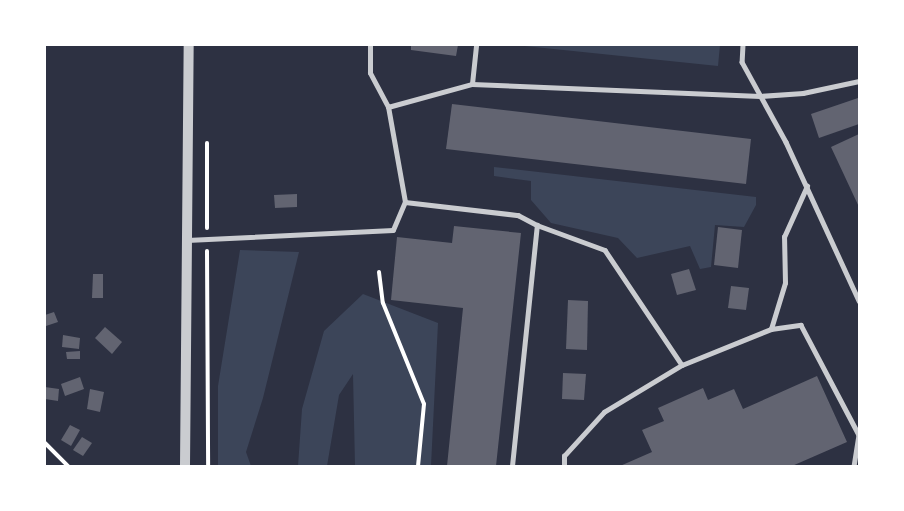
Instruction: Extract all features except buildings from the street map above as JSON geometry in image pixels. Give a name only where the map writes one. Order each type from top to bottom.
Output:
[{"type":"street","points":[[185,466],[189,45]]},
{"type":"lane","points":[[187,240],[393,230],[405,202],[388,107],[370,73],[370,45]]},
{"type":"lane","points":[[472,84],[476,45]]},
{"type":"lane","points":[[743,45],[742,62],[807,186],[859,301]]},
{"type":"lane","points":[[388,107],[472,84],[760,96],[803,93],[859,81]]},
{"type":"lane","points":[[771,329],[785,283],[784,237],[807,186]]},
{"type":"lane","points":[[405,202],[518,215],[537,225],[605,250],[682,366]]},
{"type":"lane","points":[[512,466],[537,225]]},
{"type":"lane","points":[[564,466],[564,456],[604,412],[682,366],[771,329],[801,325],[859,435],[855,466]]},
{"type":"path","points":[[207,136],[208,466]]},
{"type":"path","points":[[379,272],[383,303],[424,404],[418,466]]},
{"type":"path","points":[[45,443],[68,466]]},
{"type":"shaded area","points":[[515,45],[720,45],[718,66]]},
{"type":"shaded area","points":[[494,167],[756,197],[756,205],[744,227],[715,225],[711,267],[700,269],[690,246],[637,258],[618,238],[551,223],[531,200],[531,181],[494,176]]},
{"type":"shaded area","points":[[240,250],[299,252],[263,398],[246,452],[251,466],[218,466],[218,386]]},
{"type":"shaded area","points":[[363,294],[438,323],[431,466],[355,466],[353,374],[339,395],[327,466],[298,466],[302,409],[324,331]]}]
